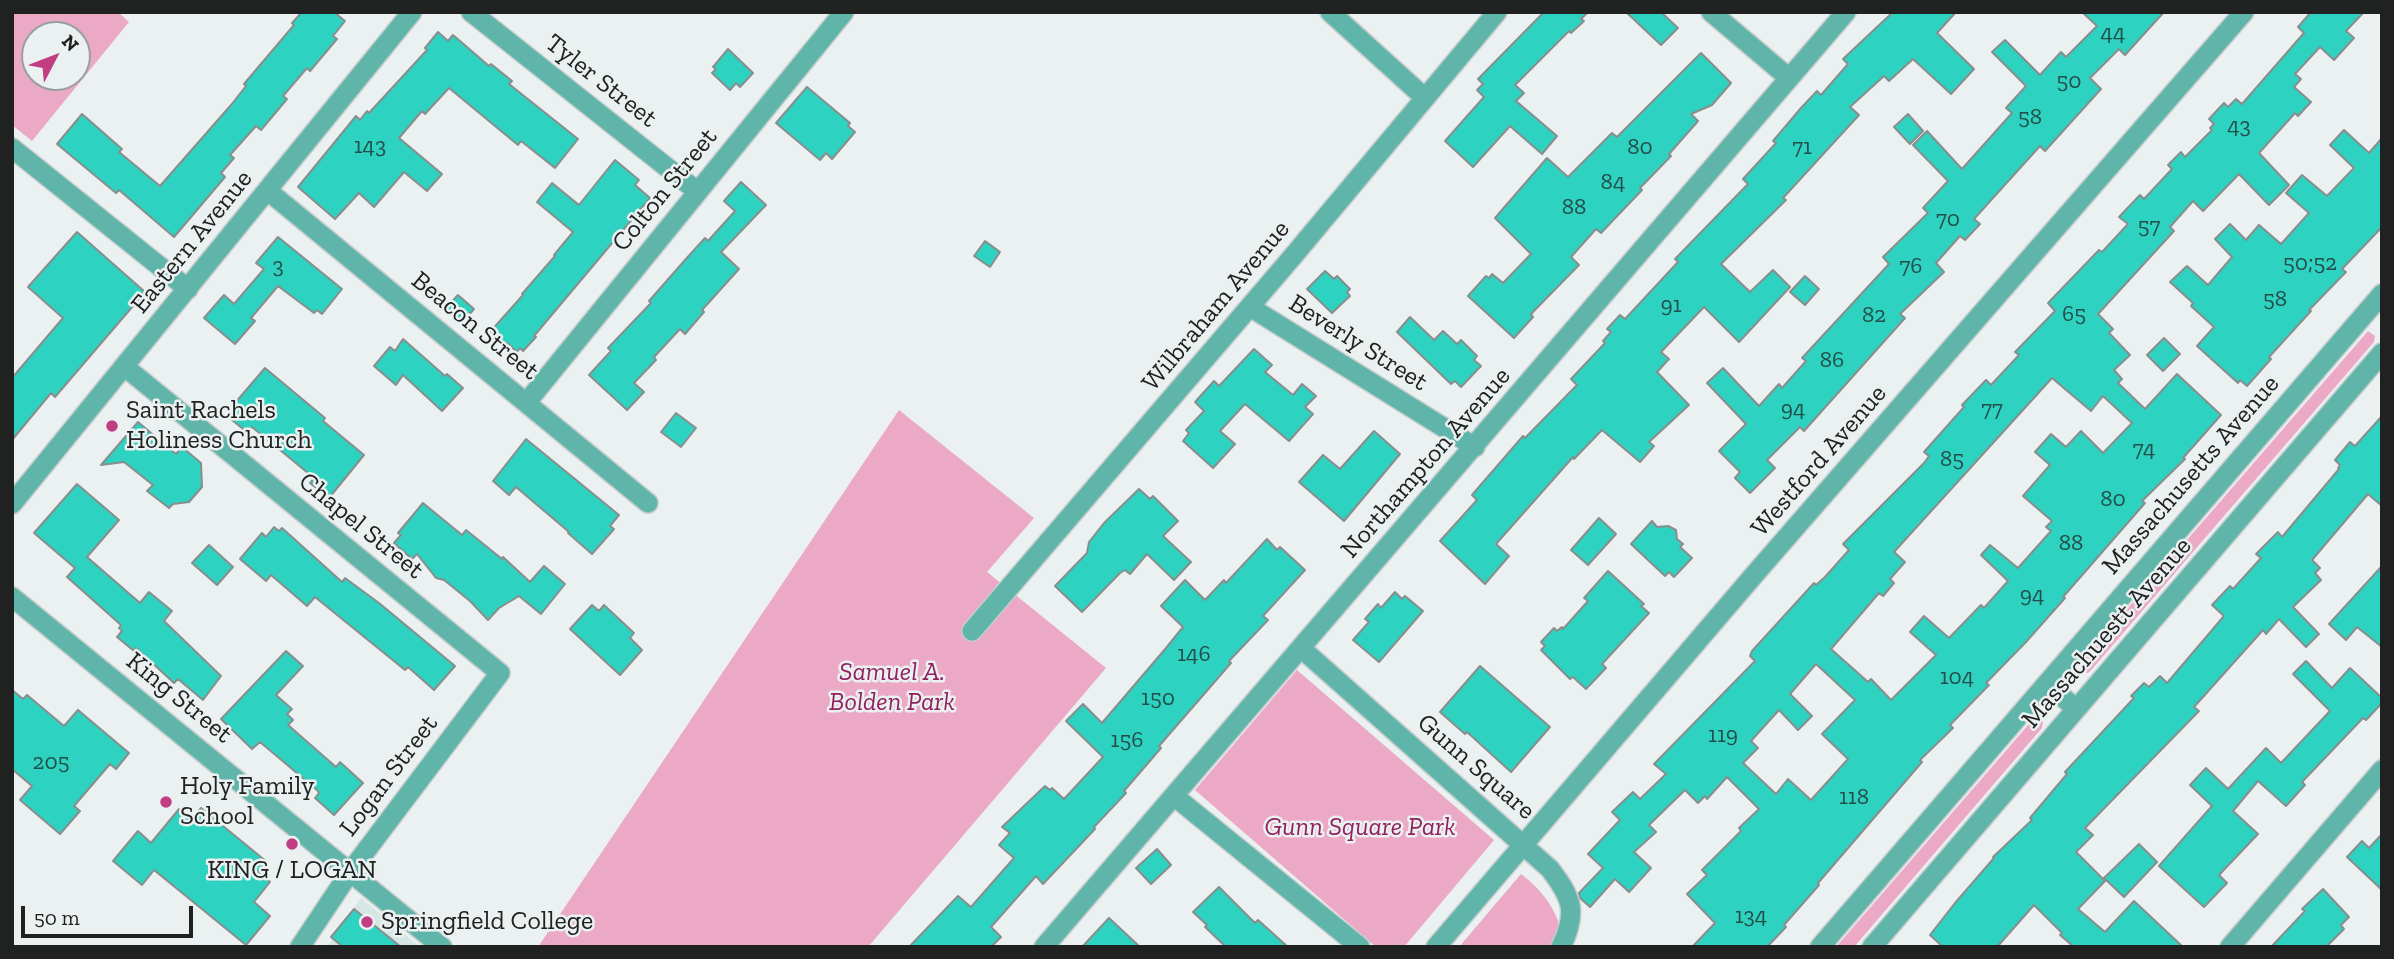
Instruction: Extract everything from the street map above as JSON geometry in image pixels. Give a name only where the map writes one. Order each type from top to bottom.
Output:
[{"type":"street","name":"Eastern Avenue","points":[[12,504],[412,12]]},
{"type":"street","name":"Tyler Street","points":[[471,12],[698,192]]},
{"type":"street","name":"Colton Street","points":[[527,402],[844,12]]},
{"type":"street","points":[[1330,12],[1425,98]]},
{"type":"street","name":"Wilbraham Avenue","points":[[972,631],[1250,307],[1497,12]]},
{"type":"street","points":[[1711,12],[1789,78]]},
{"type":"street","name":"Northampton Avenue","points":[[1044,947],[1846,12]]},
{"type":"street","name":"Westford Avenue","points":[[1436,947],[1754,575],[2244,12]]},
{"type":"street","points":[[12,148],[188,289]]},
{"type":"street","name":"Beacon Street","points":[[268,191],[648,503]]},
{"type":"street","name":"Massachusetts Avenue","points":[[1820,947],[2380,300]]},
{"type":"street","name":"Beverly Street","points":[[1250,307],[1475,447]]},
{"type":"street","name":"Massachuestt Avenue","points":[[1872,947],[2382,354]]},
{"type":"street","name":"Chapel Street","points":[[125,367],[500,673]]},
{"type":"street","name":"King Street","points":[[12,597],[442,947]]},
{"type":"street","name":"Gunn Square","points":[[1302,649],[1525,844],[1550,869],[1570,901],[1573,911],[1561,947]]},
{"type":"street","name":"Logan Street","points":[[300,947],[350,872],[500,673]]},
{"type":"street","points":[[2046,683],[2076,709]]},
{"type":"street","points":[[2230,947],[2382,770]]},
{"type":"street","points":[[1174,796],[1360,947]]},
{"type":"shaded area","name":"Springfield College","points":[[361,898],[420,947],[327,947]]},
{"type":"green space","points":[[12,12],[118,12],[129,22],[91,69],[91,21],[21,21],[21,91],[73,91],[32,141],[12,125]]},
{"type":"green space","points":[[2368,331],[2375,336],[2374,342],[2093,668],[2088,673],[2083,672],[2080,666],[2082,661]]},
{"type":"green space","name":"Samuel A. Bolden Park","points":[[899,410],[1034,518],[987,572],[1106,668],[868,947],[538,947]]},
{"type":"green space","name":"Gunn Square Park","points":[[1297,670],[1494,840],[1404,947],[1376,947],[1195,790]]},
{"type":"green space","points":[[2035,717],[2040,717],[2042,728],[1854,947],[1836,947]]},
{"type":"green space","points":[[1521,874],[1551,906],[1560,925],[1563,947],[1459,947]]},
{"type":"building","points":[[302,12],[334,12],[345,21],[333,36],[337,39],[310,71],[307,68],[283,96],[287,99],[261,130],[256,126],[230,155],[234,158],[221,173],[225,177],[174,237],[119,190],[116,193],[57,144],[82,114],[122,149],[119,152],[160,186],[231,105],[246,86],[244,84]]},
{"type":"building","points":[[1544,12],[1588,12],[1581,19],[1584,21],[1571,33],[1569,31],[1515,85],[1524,93],[1516,101],[1557,136],[1542,154],[1510,126],[1473,167],[1445,141],[1484,97],[1477,90],[1483,84],[1478,79]]},
{"type":"building","points":[[1626,12],[1661,12],[1678,28],[1661,45]]},
{"type":"building","points":[[1893,12],[1956,12],[1937,33],[1974,69],[1951,94],[1913,59],[1889,81],[1884,76],[1850,107],[1859,115],[1783,198],[1786,200],[1721,264],[1750,292],[1773,270],[1790,287],[1739,342],[1704,307],[1661,352],[1669,359],[1657,372],[1689,405],[1649,442],[1654,446],[1640,462],[1602,430],[1574,459],[1573,457],[1496,544],[1509,556],[1485,584],[1440,541],[1477,500],[1472,495],[1523,436],[1525,438],[1577,385],[1571,379],[1605,343],[1603,341],[1611,332],[1607,329],[1620,315],[1625,319],[1678,262],[1675,259],[1748,184],[1743,179],[1776,143],[1773,141],[1801,108],[1817,91],[1821,95],[1848,64],[1843,59]]},
{"type":"building","points":[[2082,12],[2164,12],[2125,55],[2119,49],[2090,78],[2101,89],[2045,151],[2040,146],[1974,219],[1980,224],[1965,240],[1960,236],[1936,263],[1944,272],[1900,314],[1905,318],[1804,431],[1800,427],[1767,460],[1775,468],[1750,493],[1735,478],[1740,472],[1719,451],[1746,424],[1707,383],[1723,368],[1759,406],[1779,384],[1782,388],[1806,361],[1802,358],[1889,264],[1883,257],[1928,213],[1923,208],[1948,181],[1913,145],[1927,131],[1962,169],[2012,113],[2006,108],[2026,86],[1992,52],[2005,40],[2040,75],[2061,52],[2066,57],[2097,26]]},
{"type":"building","points":[[2311,12],[2364,12],[2346,31],[2354,38],[2334,60],[2320,47],[2295,74],[2301,79],[2294,87],[2311,102],[2298,116],[2295,113],[2259,153],[2289,185],[2269,205],[2239,174],[2203,211],[2193,201],[2170,227],[2174,231],[2098,314],[2113,329],[2109,333],[2130,355],[2114,370],[2122,379],[2118,383],[2145,409],[2177,374],[2221,415],[2183,458],[2185,459],[2142,501],[2145,503],[2063,597],[2065,598],[1986,683],[1989,685],[1950,725],[1953,728],[1920,760],[1922,762],[1767,947],[1692,947],[1715,923],[1687,894],[1707,875],[1702,870],[1759,809],[1727,777],[1707,799],[1705,796],[1698,803],[1685,790],[1649,825],[1656,832],[1634,852],[1651,868],[1629,892],[1615,879],[1590,907],[1580,898],[1579,893],[1603,868],[1588,854],[1620,820],[1612,812],[1633,792],[1640,799],[1666,774],[1654,764],[1755,661],[1750,656],[1752,651],[1814,583],[1816,585],[1825,577],[1849,550],[1843,544],[1924,463],[1929,456],[1924,452],[1964,407],[1962,405],[1986,380],[1991,385],[2019,355],[2015,352],[2055,311],[2048,303],[2128,224],[2119,217],[2140,195],[2144,199],[2172,169],[2168,165],[2181,152],[2185,157],[2212,130],[2210,128],[2214,124],[2209,119],[2224,103],[2228,107],[2236,99],[2242,104],[2304,33],[2298,27]],"holes":[[[2052,378],[2091,411],[2103,396],[2132,423],[2103,453],[2081,431],[2066,447],[2051,434],[2035,452],[2050,465],[2023,496],[2052,521],[2046,527],[2051,531],[2018,568],[1990,545],[1981,555],[2008,581],[1984,608],[1981,605],[1949,638],[1924,616],[1910,632],[1936,655],[1891,700],[1871,679],[1868,682],[1831,649],[1879,593],[1883,596],[1894,583],[1890,579],[1905,562],[1894,552]],[[1816,664],[1855,700],[1822,734],[1848,759],[1811,800],[1788,779],[1776,794],[1743,763],[1758,748],[1751,741],[1779,710],[1798,730],[1812,716],[1790,694]]]},
{"type":"building","points":[[438,32],[448,41],[453,35],[489,66],[491,64],[512,81],[509,84],[578,139],[555,168],[521,141],[518,145],[449,88],[425,114],[422,111],[399,138],[442,174],[427,191],[404,172],[374,207],[359,193],[335,219],[298,187],[356,116],[360,120],[367,111],[369,113],[427,50],[425,48]]},
{"type":"building","points":[[728,49],[753,73],[740,87],[736,83],[730,90],[712,73],[716,69],[713,67]]},
{"type":"building","points":[[1701,53],[1731,83],[1712,105],[1691,114],[1698,121],[1669,154],[1671,156],[1601,233],[1596,229],[1571,257],[1579,265],[1531,314],[1533,317],[1514,338],[1468,296],[1486,276],[1489,278],[1492,274],[1503,283],[1531,254],[1495,218],[1547,158],[1568,177],[1612,133],[1617,137]]},
{"type":"building","points":[[807,87],[850,123],[848,126],[855,132],[832,159],[826,153],[820,160],[776,123]]},
{"type":"building","points":[[1908,114],[1923,131],[1910,144],[1894,127]]},
{"type":"building","points":[[2344,130],[2369,153],[2382,138],[2382,227],[2342,269],[2346,272],[2309,310],[2311,311],[2247,386],[2240,380],[2238,383],[2197,346],[2214,327],[2170,282],[2187,266],[2208,285],[2232,257],[2215,239],[2230,224],[2246,240],[2259,225],[2281,244],[2309,213],[2286,193],[2302,175],[2327,196],[2354,168],[2330,145]]},
{"type":"building","points":[[615,160],[639,180],[635,185],[650,198],[523,351],[520,348],[517,352],[507,343],[504,345],[490,332],[573,232],[537,202],[552,183],[579,205]]},
{"type":"building","points":[[741,182],[766,205],[721,252],[739,269],[702,310],[704,312],[685,334],[680,329],[654,357],[656,360],[634,383],[644,392],[627,410],[589,375],[611,351],[608,348],[651,303],[649,301],[685,260],[705,238],[708,241],[735,211],[724,201]]},
{"type":"building","points":[[77,232],[145,292],[55,397],[51,393],[12,440],[12,378],[63,318],[28,287]]},
{"type":"building","points":[[278,237],[342,289],[322,314],[317,310],[314,313],[278,286],[251,318],[255,321],[235,344],[204,318],[224,295],[234,304],[264,269],[256,263]]},
{"type":"building","points":[[985,241],[1000,252],[990,267],[974,256]]},
{"type":"building","points":[[1325,271],[1334,279],[1337,276],[1350,289],[1347,292],[1350,296],[1332,313],[1307,289]]},
{"type":"building","points":[[1805,276],[1819,289],[1805,305],[1790,292]]},
{"type":"building","points":[[458,295],[474,309],[461,324],[445,309]]},
{"type":"building","points":[[1410,317],[1434,340],[1443,331],[1457,344],[1461,340],[1477,356],[1474,360],[1481,366],[1461,387],[1455,381],[1451,384],[1397,332]]},
{"type":"building","points":[[2164,338],[2180,354],[2163,371],[2147,355]]},
{"type":"building","points":[[403,339],[463,388],[442,411],[403,375],[396,385],[374,366],[390,347],[395,351]]},
{"type":"building","points":[[1254,349],[1272,365],[1265,372],[1293,395],[1302,384],[1316,396],[1305,407],[1313,414],[1289,441],[1245,404],[1220,431],[1235,444],[1213,468],[1183,441],[1189,433],[1186,430],[1204,411],[1195,402],[1214,381],[1219,386]]},
{"type":"building","points":[[265,368],[364,455],[329,498],[310,483],[314,478],[252,427],[248,433],[232,420],[235,415],[229,410]]},
{"type":"building","points":[[676,413],[696,428],[681,447],[661,432]]},
{"type":"building","points":[[2382,416],[2382,506],[2368,494],[2312,560],[2320,568],[2315,573],[2321,580],[2293,607],[2319,634],[2306,647],[2279,619],[2266,634],[2263,630],[2194,707],[2199,711],[2085,828],[2093,835],[2076,852],[2105,881],[2078,909],[2105,932],[2134,901],[2183,947],[2074,947],[2034,905],[1997,947],[1943,947],[1930,935],[1993,857],[2032,820],[2030,818],[2067,774],[2065,772],[2134,698],[2131,696],[2144,683],[2149,687],[2160,676],[2167,683],[2224,616],[2212,605],[2230,586],[2233,589],[2261,558],[2256,554],[2278,532],[2282,537],[2339,469],[2340,465],[2335,460],[2350,442],[2355,446]]},
{"type":"building","points":[[138,422],[176,454],[182,447],[201,463],[202,487],[189,502],[173,504],[169,508],[147,491],[153,485],[124,462],[101,465]]},
{"type":"building","points":[[1374,431],[1400,454],[1344,521],[1299,482],[1323,455],[1340,469]]},
{"type":"building","points":[[526,439],[619,515],[610,526],[614,529],[592,554],[516,487],[509,495],[493,481]]},
{"type":"building","points":[[77,484],[119,520],[87,557],[140,603],[149,592],[172,611],[164,621],[221,676],[203,700],[178,679],[174,683],[136,648],[134,651],[117,637],[122,631],[119,628],[121,625],[67,577],[75,568],[34,533]]},
{"type":"building","points":[[1139,489],[1150,499],[1153,496],[1178,521],[1163,536],[1191,562],[1174,580],[1147,554],[1130,574],[1125,570],[1120,573],[1082,612],[1055,586],[1087,553],[1089,542],[1104,523]]},
{"type":"building","points":[[423,503],[462,535],[466,530],[502,559],[503,557],[530,582],[544,566],[565,584],[541,614],[519,596],[499,608],[488,620],[444,580],[436,578],[417,554],[412,559],[394,543],[401,535],[398,533]]},
{"type":"building","points":[[1599,518],[1616,534],[1588,565],[1571,550]]},
{"type":"building","points":[[1652,521],[1657,527],[1668,526],[1676,530],[1677,539],[1683,544],[1680,547],[1692,558],[1674,577],[1669,572],[1665,576],[1631,544]]},
{"type":"building","points":[[274,527],[279,531],[282,528],[342,582],[345,578],[379,603],[455,666],[434,690],[408,667],[405,670],[315,597],[307,606],[271,575],[266,581],[240,559],[262,533],[266,537]]},
{"type":"building","points":[[1267,539],[1277,550],[1280,547],[1305,570],[1263,616],[1268,620],[1229,661],[1231,663],[1159,746],[1161,748],[1095,829],[1043,884],[1036,876],[991,927],[1001,937],[991,947],[909,947],[958,896],[971,907],[1014,858],[999,845],[1010,833],[1002,827],[1045,786],[1050,790],[1052,788],[1064,799],[1103,757],[1066,721],[1083,704],[1102,723],[1166,648],[1183,627],[1161,606],[1185,580],[1205,600],[1224,580],[1226,583]]},
{"type":"building","points":[[209,545],[233,567],[217,585],[192,563]]},
{"type":"building","points":[[2382,566],[2382,647],[2357,627],[2346,640],[2329,624]]},
{"type":"building","points":[[1608,571],[1644,604],[1641,606],[1649,613],[1602,664],[1606,668],[1586,689],[1573,677],[1570,679],[1541,650],[1545,646],[1541,642],[1554,628],[1557,631],[1562,627],[1563,629],[1588,601],[1584,598]]},
{"type":"building","points":[[1395,592],[1402,599],[1405,596],[1423,611],[1379,662],[1353,640],[1369,622],[1365,619],[1378,604],[1381,608]]},
{"type":"building","points":[[592,605],[599,611],[604,605],[634,633],[630,638],[642,650],[620,675],[570,629]]},
{"type":"building","points":[[286,651],[303,666],[276,695],[292,709],[287,714],[293,720],[288,725],[336,767],[340,762],[363,783],[334,815],[315,798],[319,793],[317,790],[260,742],[252,749],[221,719]]},
{"type":"building","points":[[2306,661],[2332,688],[2350,668],[2382,698],[2382,703],[2366,720],[2363,718],[2302,782],[2305,785],[2286,806],[2258,781],[2233,811],[2258,834],[2219,875],[2227,883],[2204,907],[2159,866],[2212,806],[2190,785],[2206,768],[2228,789],[2266,748],[2281,763],[2330,711],[2293,674]]},
{"type":"building","points":[[1480,666],[1550,727],[1511,772],[1467,732],[1465,734],[1440,712]]},
{"type":"building","points":[[12,690],[23,699],[27,695],[64,726],[78,710],[129,753],[116,769],[110,764],[74,806],[80,811],[60,834],[20,800],[32,786],[12,769]]},
{"type":"building","points":[[201,808],[267,862],[258,872],[270,882],[254,902],[270,916],[246,945],[154,870],[142,885],[113,861],[138,831],[151,843],[179,809],[192,819]]},
{"type":"building","points":[[2382,834],[2382,890],[2347,857],[2362,841],[2369,848]]},
{"type":"building","points":[[2139,844],[2157,862],[2124,897],[2104,878]]},
{"type":"building","points":[[1157,849],[1171,865],[1151,884],[1136,868]]},
{"type":"building","points":[[1219,887],[1255,923],[1258,920],[1288,947],[1226,947],[1193,912]]},
{"type":"building","points":[[2323,889],[2349,917],[2341,925],[2344,929],[2326,947],[2271,947],[2305,911],[2302,909]]},
{"type":"building","points":[[354,909],[401,947],[343,947],[331,937]]},
{"type":"building","points":[[1109,918],[1140,947],[1082,947]]},
{"type":"place","name":"Saint Rachels Holiness Church","points":[[112,426]]},
{"type":"place","name":"Holy Family School","points":[[166,802]]},
{"type":"place","name":"KING / LOGAN","points":[[292,844]]},
{"type":"place","name":"Springfield College","points":[[367,922]]}]
